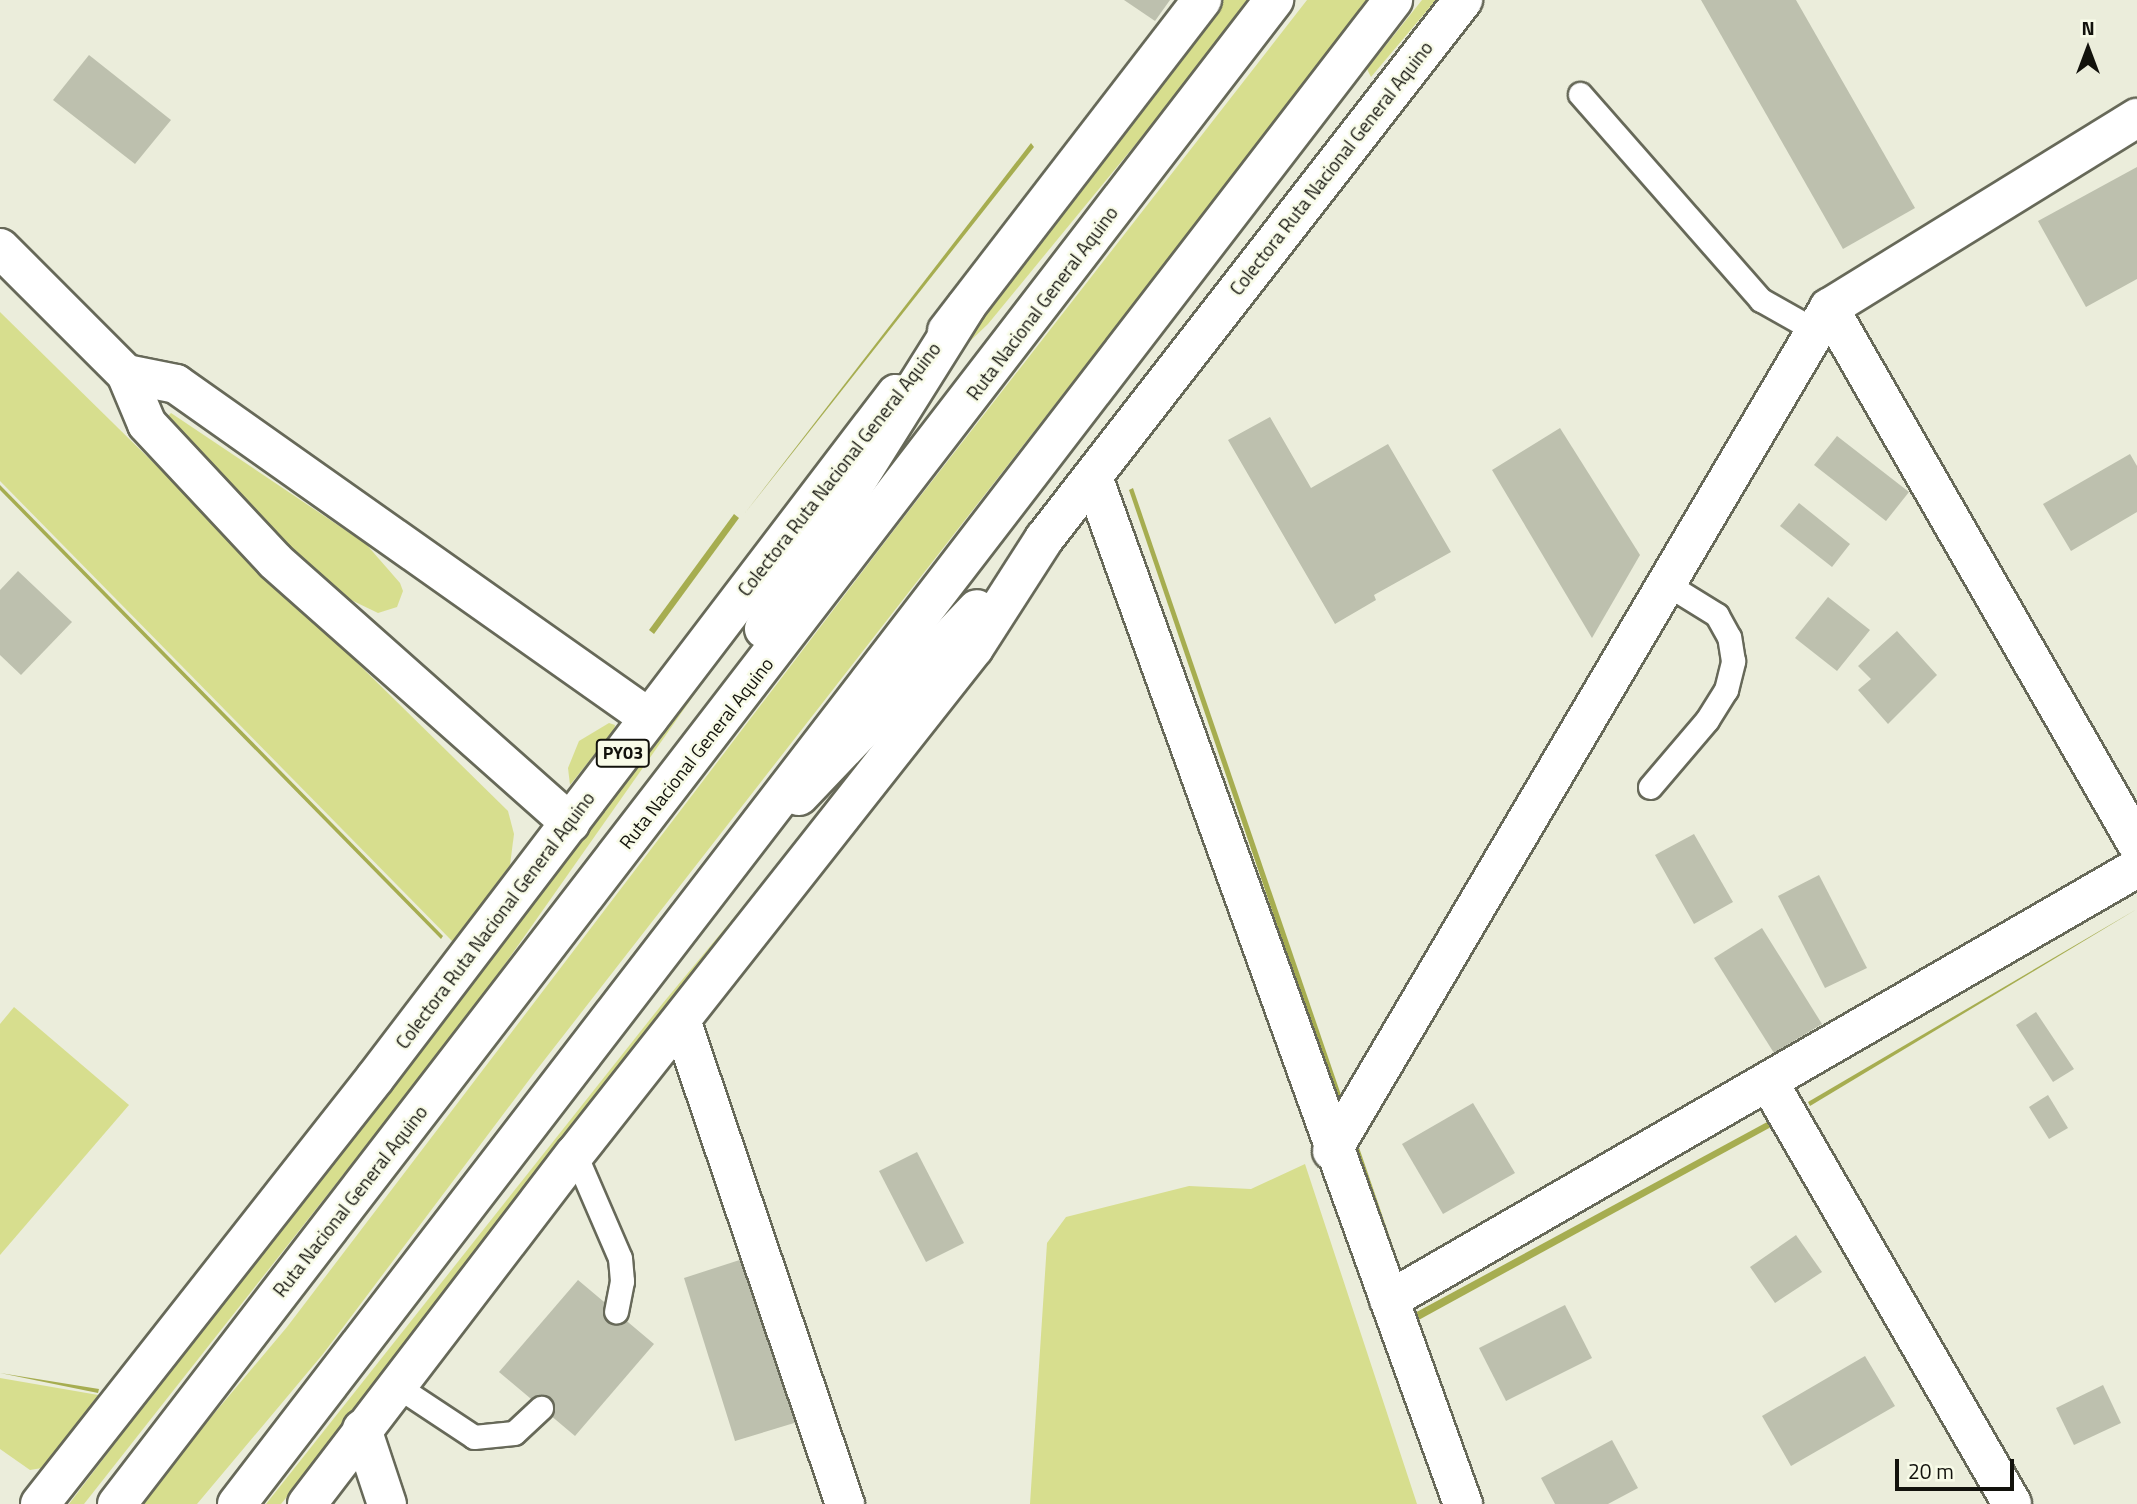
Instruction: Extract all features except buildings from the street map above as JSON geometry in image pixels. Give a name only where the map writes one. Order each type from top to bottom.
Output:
[{"type":"main road","name":"Colectora Ruta Nacional General Aquino","points":[[40,1504],[570,823],[817,492],[967,305],[1202,0]]},
{"type":"main road","name":"Ruta Nacional General Aquino","points":[[117,1504],[1274,0]]},
{"type":"main road","points":[[237,1504],[1393,0]]},
{"type":"main road","name":"Colectora Ruta Nacional General Aquino","points":[[307,1504],[575,1154],[682,1023],[974,648],[1044,539],[1463,0]]},
{"type":"main road","points":[[1332,1151],[1823,319],[2137,118]]},
{"type":"main road","points":[[0,248],[126,374],[147,425],[275,561],[570,823]]},
{"type":"main road","points":[[641,825],[967,305]]},
{"type":"main road","points":[[1823,319],[2137,844]]},
{"type":"main road","points":[[126,374],[176,384],[649,718]]},
{"type":"main road","points":[[1093,477],[1332,1151],[1463,1504]]},
{"type":"main road","points":[[708,891],[1044,539]]},
{"type":"main road","points":[[1389,1300],[2137,868]]},
{"type":"main road","points":[[682,1023],[845,1504]]},
{"type":"main road","points":[[1768,1081],[2012,1504]]},
{"type":"main road","points":[[362,1429],[387,1504]]},
{"type":"lane","points":[[1580,94],[1761,300],[1823,319]]},
{"type":"lane","points":[[1650,787],[1707,720],[1726,690],[1733,661],[1728,637],[1717,615],[1667,583]]},
{"type":"lane","points":[[575,1154],[620,1258],[622,1281],[616,1311]]},
{"type":"lane","points":[[397,1386],[474,1437],[514,1433],[541,1408]]},
{"type":"shaded area","points":[[1219,0],[1247,0],[1158,117],[988,324],[968,343],[962,341]]},
{"type":"shaded area","points":[[1307,0],[1370,0],[535,1072],[323,1354],[197,1504],[138,1504],[287,1327],[901,521]]},
{"type":"shaded area","points":[[1422,0],[1436,0],[1371,77],[1367,69]]},
{"type":"shaded area","points":[[1031,143],[1034,147],[745,513]]},
{"type":"shaded area","points":[[0,312],[508,811],[514,834],[510,865],[453,942],[0,481]]},
{"type":"shaded area","points":[[171,413],[366,544],[400,583],[403,591],[397,607],[378,613],[349,599],[281,540],[167,417]]},
{"type":"shaded area","points":[[0,485],[443,936],[441,939],[0,490]]},
{"type":"shaded area","points":[[1133,488],[1402,1273],[1396,1275],[1129,490]]},
{"type":"shaded area","points":[[831,500],[472,1011],[84,1504],[69,1504]]},
{"type":"shaded area","points":[[734,514],[739,518],[654,634],[649,630]]},
{"type":"shaded area","points":[[927,685],[347,1424],[281,1504],[266,1504],[663,1003]]},
{"type":"shaded area","points":[[609,723],[615,725],[614,730],[570,785],[568,768],[579,741]]},
{"type":"shaded area","points":[[2137,909],[1810,1106],[1808,1102]]},
{"type":"shaded area","points":[[14,1007],[129,1105],[0,1255],[0,1024]]},
{"type":"shaded area","points":[[1769,1121],[1771,1127],[1415,1322],[1413,1314]]},
{"type":"shaded area","points":[[1305,1164],[1417,1504],[1030,1504],[1047,1243],[1066,1217],[1189,1186],[1251,1189]]},
{"type":"shaded area","points":[[0,1373],[99,1389],[98,1393]]},
{"type":"shaded area","points":[[0,1378],[104,1396],[48,1467],[30,1470],[0,1449]]}]
